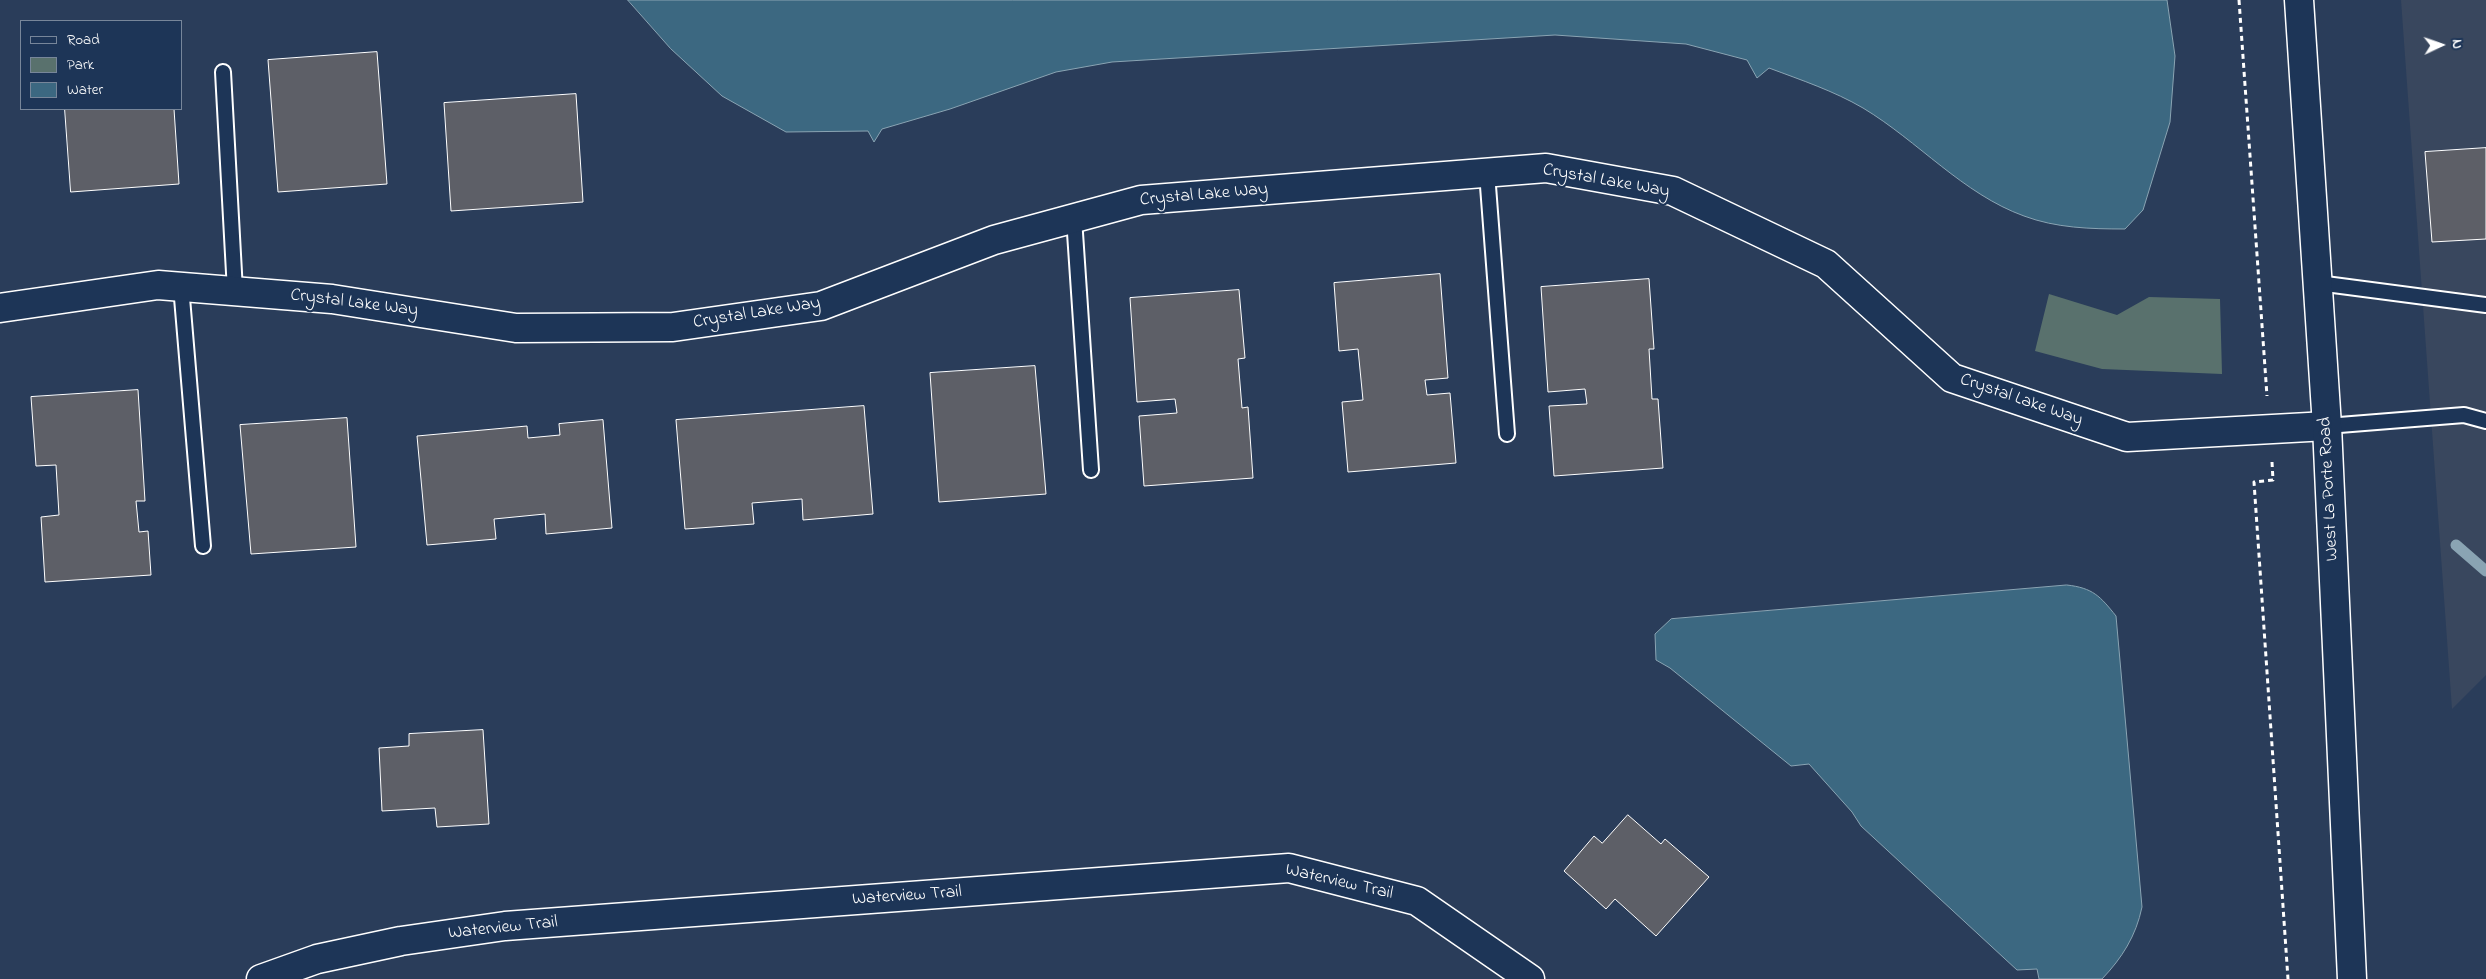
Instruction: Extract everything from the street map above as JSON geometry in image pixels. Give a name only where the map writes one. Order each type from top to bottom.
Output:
[{"type":"street","name":"West La Porte Road","points":[[2300,0],[2327,426],[2352,979]]},
{"type":"street","name":"Crystal Lake Way","points":[[0,308],[158,285],[332,299],[516,328],[673,327],[821,306],[994,240],[1141,200],[1546,168],[1673,191],[1826,264],[1952,378],[2127,437],[2327,426]]},
{"type":"street","name":"Waterview Trail","points":[[261,979],[317,959],[401,941],[505,926],[1289,868],[1418,901],[1530,979]]},
{"type":"lane","points":[[223,72],[235,291]]},
{"type":"lane","points":[[1487,173],[1507,434]]},
{"type":"lane","points":[[1074,218],[1091,470]]},
{"type":"lane","points":[[2318,283],[2486,305]]},
{"type":"lane","points":[[181,286],[203,546]]},
{"type":"lane","points":[[2327,426],[2464,415],[2486,420]]},
{"type":"path","points":[[2239,0],[2267,402]]},
{"type":"path","points":[[2272,461],[2273,480],[2254,482],[2288,979]]},
{"type":"shaded area","points":[[2401,0],[2486,0],[2486,675],[2452,709]]},
{"type":"green space","points":[[2049,294],[2117,315],[2149,297],[2220,299],[2222,374],[2102,369],[2035,351]]},
{"type":"water","points":[[628,0],[2167,0],[2175,56],[2170,122],[2143,210],[2125,229],[2099,229],[2048,223],[2024,216],[2002,206],[1961,181],[1883,121],[1841,96],[1769,68],[1757,78],[1747,60],[1686,44],[1555,35],[1112,62],[1056,72],[950,109],[882,129],[874,142],[868,131],[786,132],[722,96],[671,49]]},
{"type":"water","points":[[2067,585],[2083,588],[2095,594],[2116,616],[2142,907],[2136,928],[2127,946],[2102,979],[2039,979],[2037,969],[2017,970],[1861,826],[1852,812],[1809,764],[1791,766],[1670,668],[1656,660],[1655,634],[1671,619]]},
{"type":"building","points":[[377,52],[387,184],[278,192],[268,60]]},
{"type":"building","points":[[576,94],[583,202],[451,211],[444,103]]},
{"type":"building","points":[[65,110],[174,110],[179,184],[71,192]]},
{"type":"building","points":[[2486,148],[2486,239],[2432,242],[2425,152]]},
{"type":"building","points":[[1440,274],[1448,378],[1425,380],[1427,395],[1450,393],[1456,463],[1348,472],[1342,402],[1363,400],[1358,349],[1339,351],[1334,283]]},
{"type":"building","points":[[1649,279],[1654,349],[1649,349],[1652,399],[1658,399],[1663,468],[1554,476],[1549,406],[1587,404],[1585,389],[1548,392],[1541,287]]},
{"type":"building","points":[[1239,290],[1245,358],[1238,359],[1242,408],[1248,407],[1253,478],[1144,486],[1139,416],[1177,413],[1175,399],[1137,402],[1130,298]]},
{"type":"building","points":[[1035,366],[1046,494],[939,502],[930,373]]},
{"type":"building","points":[[138,390],[145,501],[136,501],[139,532],[148,531],[151,575],[45,582],[41,517],[59,515],[56,465],[36,466],[31,397]]},
{"type":"building","points":[[864,406],[873,514],[803,520],[802,499],[752,503],[754,524],[685,529],[676,420]]},
{"type":"building","points":[[347,418],[356,547],[251,554],[240,425]]},
{"type":"building","points":[[603,420],[612,528],[546,534],[545,514],[494,519],[496,539],[427,545],[417,436],[527,426],[528,438],[560,435],[559,424]]},
{"type":"building","points":[[483,730],[489,824],[437,827],[435,808],[382,811],[379,748],[409,746],[409,734]]},
{"type":"building","points":[[1628,815],[1661,844],[1665,839],[1709,877],[1656,936],[1615,899],[1606,909],[1564,871],[1594,836],[1602,843]]},
{"type":"waterway","points":[[2456,545],[2486,571]]}]
